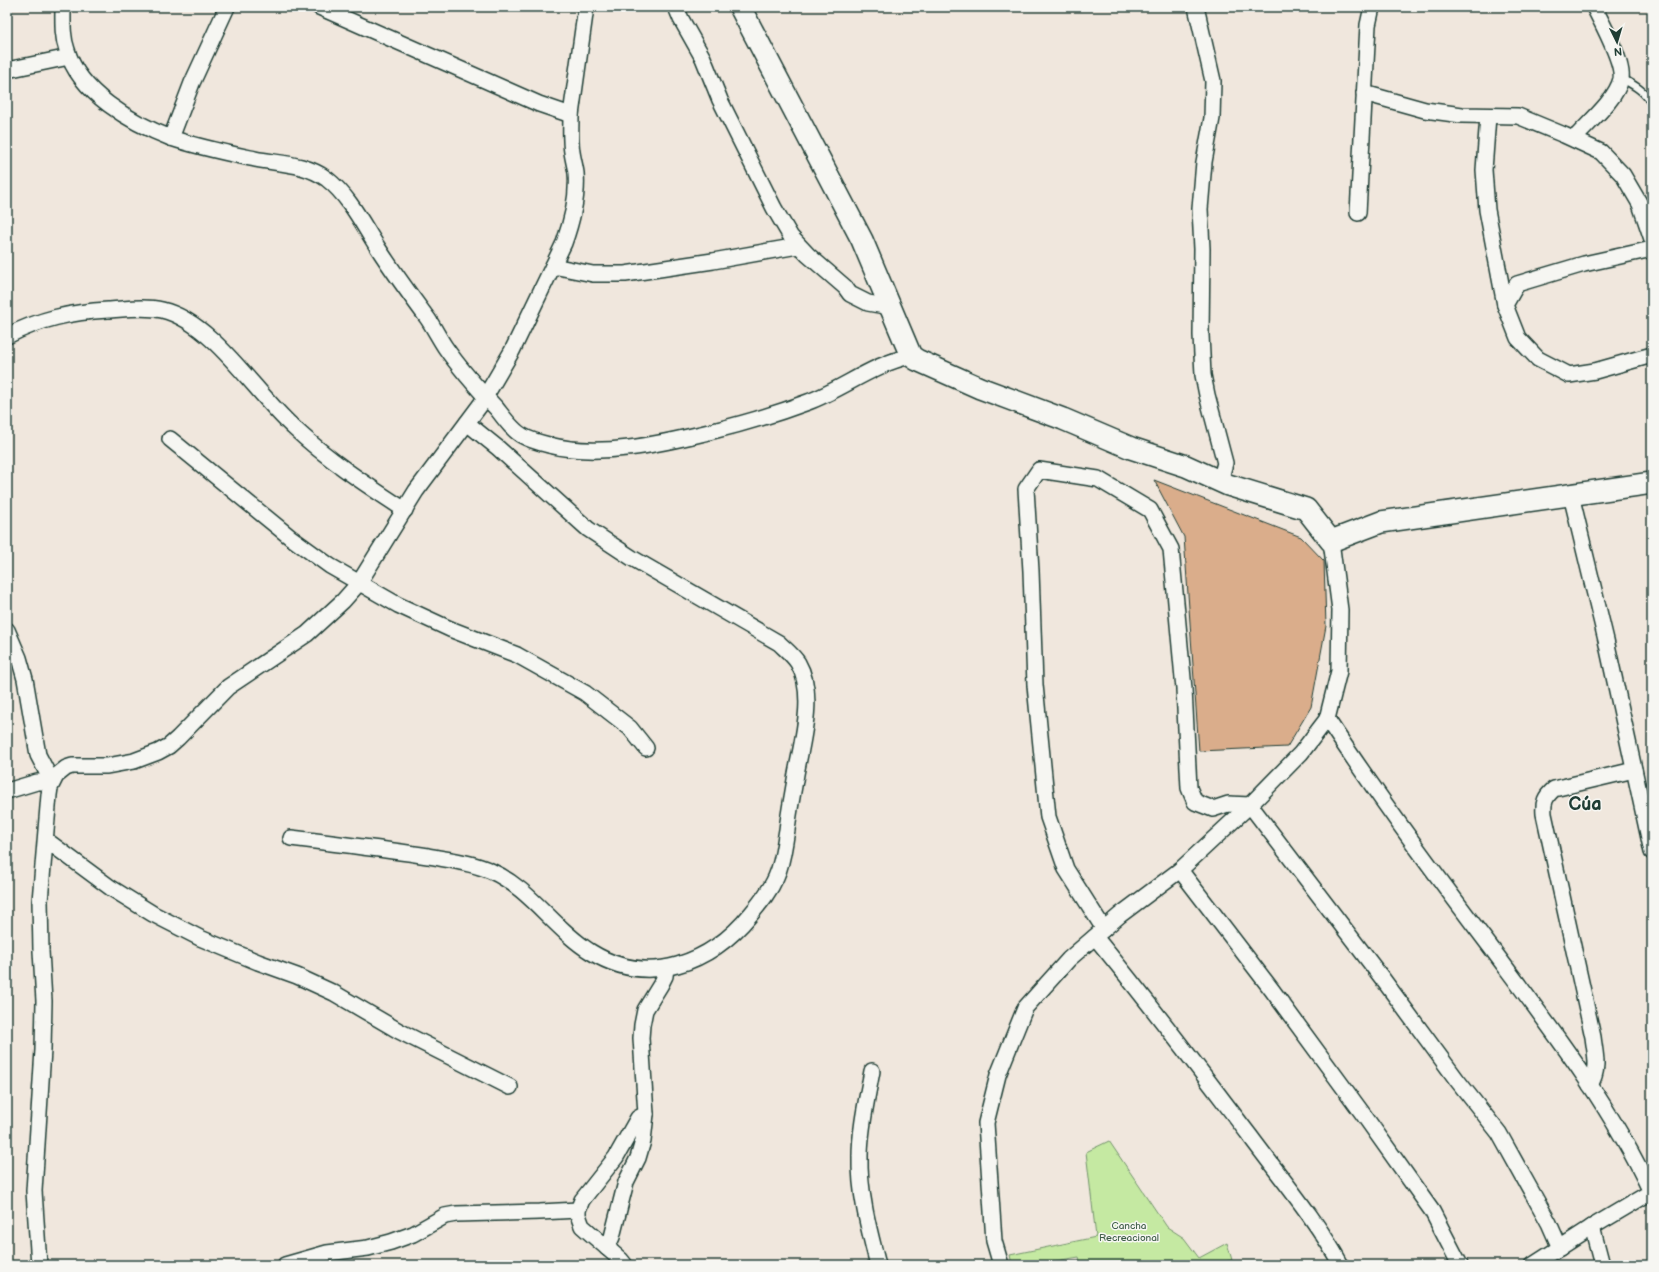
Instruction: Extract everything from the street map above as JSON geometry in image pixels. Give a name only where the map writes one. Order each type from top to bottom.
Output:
[{"type":"street","points":[[63,7],[63,30],[69,57],[83,80],[105,101],[133,120],[171,138],[236,155],[274,163],[306,167],[328,180],[344,196],[406,290],[430,322],[445,347],[485,397],[522,436],[550,446],[591,450],[632,448],[726,428],[809,402],[847,384],[876,367],[898,358],[911,356]]},
{"type":"street","points":[[171,138],[192,83],[227,7]]},
{"type":"street","points":[[319,7],[539,104],[571,115]]},
{"type":"street","points":[[39,1265],[34,1191],[43,1050],[44,1001],[40,901],[49,795],[52,782],[60,772],[72,766],[90,767],[120,764],[147,757],[169,746],[228,687],[307,634],[330,614],[359,583],[416,491],[485,397],[512,351],[553,266],[570,225],[575,202],[576,173],[572,152],[571,115],[586,7]]},
{"type":"street","points":[[676,7],[699,51],[720,100],[784,227],[798,246],[845,287],[850,294],[868,303],[890,307]]},
{"type":"street","points":[[740,7],[862,240],[911,356],[916,360],[980,388],[1063,419],[1131,448],[1186,466],[1220,481],[1306,509],[1331,541],[1340,610],[1340,625],[1338,671],[1327,719],[1301,753],[1250,805],[1180,870],[1100,933],[1069,960],[1025,1008],[998,1075],[986,1123],[994,1240],[1000,1265]]},
{"type":"street","points":[[1196,7],[1210,64],[1213,87],[1212,118],[1204,162],[1200,202],[1202,249],[1201,335],[1203,375],[1225,463],[1220,481]]},
{"type":"street","points":[[1358,213],[1368,25],[1372,7]]},
{"type":"street","points":[[1574,139],[1600,111],[1616,90],[1621,78],[1620,64],[1594,7]]},
{"type":"street","points":[[7,70],[69,57]]},
{"type":"street","points":[[1364,93],[1425,110],[1462,115],[1518,116],[1601,152],[1623,175],[1640,204],[1652,239]]},
{"type":"street","points":[[1488,116],[1484,170],[1487,210],[1505,305],[1518,338],[1538,359],[1569,375],[1596,371],[1652,355]]},
{"type":"street","points":[[553,266],[593,274],[625,274],[742,257],[798,246]]},
{"type":"street","points":[[1505,305],[1517,284],[1584,264],[1652,249]]},
{"type":"street","points":[[7,336],[54,316],[83,311],[133,309],[161,310],[181,316],[196,326],[232,360],[292,427],[317,449],[346,471],[404,510]]},
{"type":"street","points":[[291,838],[406,853],[478,866],[499,875],[520,889],[567,934],[592,953],[618,965],[644,970],[666,968],[704,956],[731,937],[762,902],[776,878],[785,847],[803,736],[807,696],[802,671],[793,656],[779,643],[632,558],[588,529],[498,448],[467,423]]},
{"type":"street","points":[[170,439],[290,537],[330,566],[398,605],[450,630],[517,655],[585,693],[630,728],[646,748]]},
{"type":"street","points":[[1250,805],[1228,804],[1213,809],[1195,802],[1189,788],[1184,689],[1171,549],[1150,510],[1098,479],[1039,470],[1026,489],[1032,578],[1035,685],[1048,817],[1066,869],[1100,933],[1151,1005],[1328,1241],[1341,1265]]},
{"type":"street","points":[[1331,541],[1381,522],[1652,483]]},
{"type":"street","points":[[1571,495],[1652,852]]},
{"type":"street","points":[[7,630],[19,658],[25,679],[38,755],[52,782]]},
{"type":"street","points":[[1327,719],[1394,817],[1570,1052],[1652,1192],[1592,1227],[1533,1265]]},
{"type":"street","points":[[1590,1085],[1595,1076],[1596,1064],[1592,1037],[1544,814],[1543,803],[1547,795],[1554,789],[1634,770]]},
{"type":"street","points":[[7,791],[37,782],[52,782]]},
{"type":"street","points":[[1250,805],[1382,978],[1457,1080],[1499,1133],[1549,1223],[1560,1248]]},
{"type":"street","points":[[46,840],[111,888],[153,914],[200,938],[297,976],[334,993],[399,1031],[510,1087]]},
{"type":"street","points":[[1180,870],[1272,990],[1363,1114],[1432,1212],[1460,1265]]},
{"type":"street","points":[[607,1248],[612,1237],[626,1182],[641,1150],[646,1114],[641,1038],[642,1025],[645,1010],[665,976],[666,968]]},
{"type":"street","points":[[872,1072],[862,1130],[860,1157],[863,1197],[878,1265]]},
{"type":"street","points":[[625,1265],[582,1226],[578,1210],[582,1200],[616,1157],[638,1118],[641,1115],[646,1114]]},
{"type":"street","points":[[285,1265],[326,1253],[368,1248],[391,1242],[413,1234],[445,1216],[456,1214],[578,1210]]},
{"type":"street","points":[[1592,1227],[1602,1265]]},
{"type":"lane","points":[[1621,78],[1639,88],[1649,98],[1652,104]]},
{"type":"green space","name":"Cancha Recreacional","points":[[1109,1141],[1167,1227],[1184,1238],[1199,1258],[1227,1243],[1232,1260],[1211,1265],[1081,1265],[1079,1257],[1032,1265],[1012,1265],[1010,1255],[1096,1237],[1086,1152]]},
{"type":"building","points":[[1154,480],[1301,537],[1324,561],[1326,626],[1311,707],[1287,747],[1199,751],[1184,537]]},
{"type":"district","name":"Cúa","points":[[1585,804]]}]
